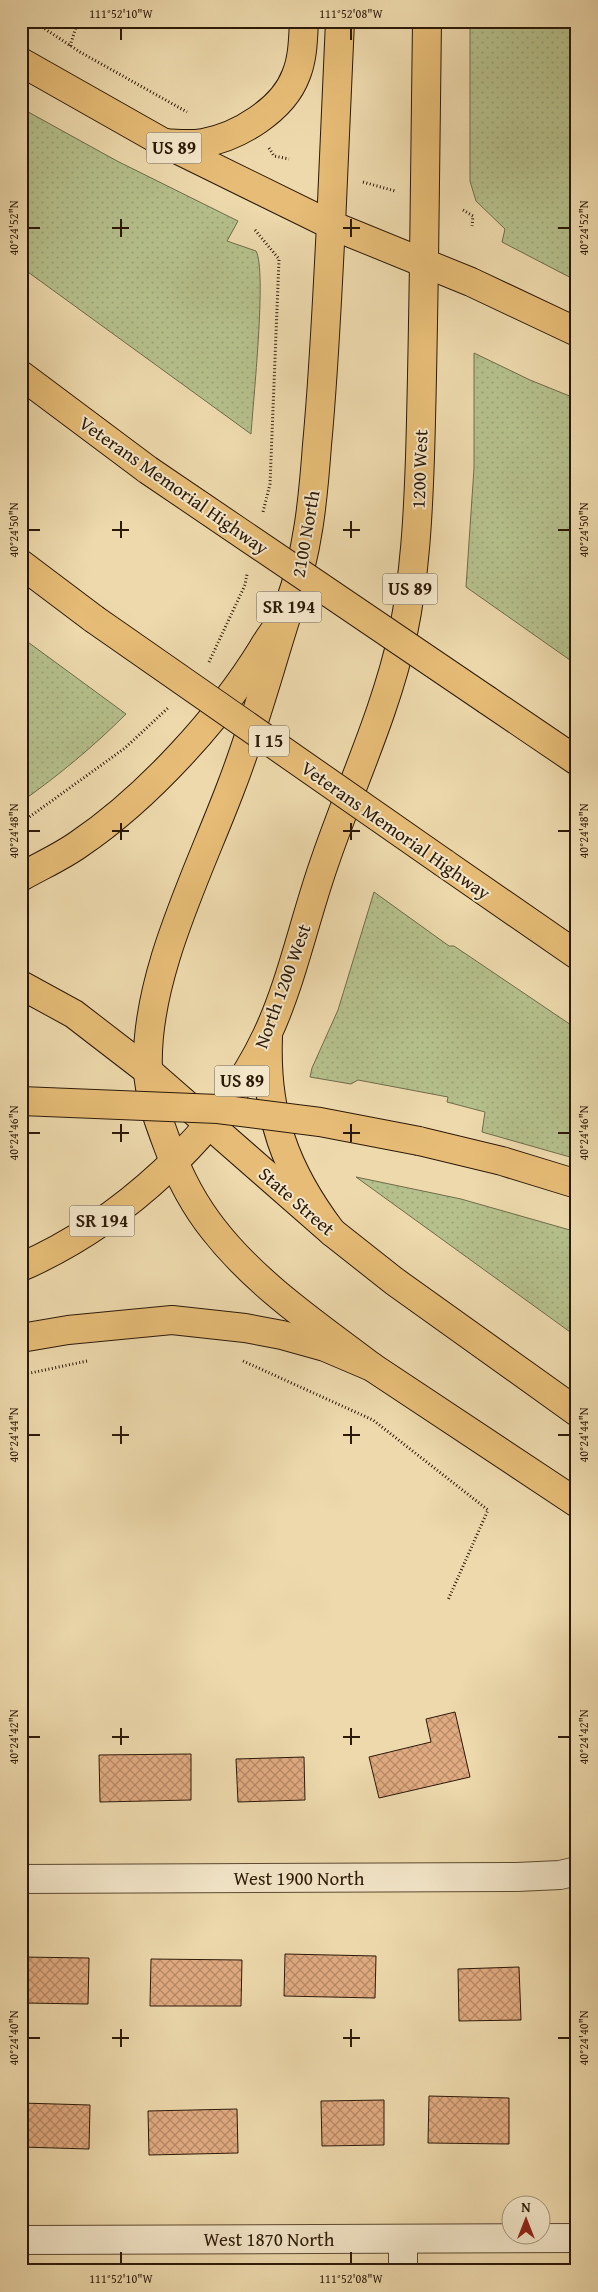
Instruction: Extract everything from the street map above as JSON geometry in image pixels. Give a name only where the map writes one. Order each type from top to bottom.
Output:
[{"type":"main road","points":[[164,143],[202,143],[221,138],[238,131],[272,108],[286,93],[296,75],[301,57],[304,21]]},
{"type":"main road","points":[[330,225],[340,21]]},
{"type":"main road","name":"1200 West","points":[[311,901],[389,691],[403,633],[412,576],[417,526],[423,386],[427,21]]},
{"type":"main road","name":"US 89","points":[[21,62],[164,143],[330,225],[424,262]]},
{"type":"main road","name":"2100 North","points":[[21,877],[78,844],[142,794],[231,694],[289,608],[302,567],[314,484],[323,387],[330,225]]},
{"type":"main road","points":[[424,262],[577,332]]},
{"type":"main road","name":"Veterans Memorial Highway","points":[[21,375],[148,470],[577,761]]},
{"type":"main road","name":"Veterans Memorial Highway","points":[[21,564],[94,619],[577,955]]},
{"type":"main road","points":[[289,608],[232,785],[184,905],[158,987],[150,1027],[148,1071],[156,1117],[173,1161],[191,1196],[232,1252],[277,1293],[372,1367],[577,1504]]},
{"type":"main road","name":"North 1200 West","points":[[173,1161],[208,1125],[241,1084],[268,1032],[311,901]]},
{"type":"main road","name":"State Street","points":[[21,985],[74,1014],[148,1071],[332,1232],[394,1281],[577,1412]]},
{"type":"main road","points":[[268,1032],[269,1093],[275,1123],[284,1152],[297,1180],[332,1232]]},
{"type":"main road","points":[[21,1101],[218,1109],[320,1122],[419,1141],[502,1161],[577,1184]]},
{"type":"main road","name":"SR 194","points":[[21,1267],[67,1245],[96,1226],[125,1205],[173,1161]]},
{"type":"main road","points":[[21,1338],[120,1324],[172,1320],[199,1322],[282,1335],[325,1347],[372,1367]]},
{"type":"street","name":"West 1900 North","points":[[21,1879],[516,1877],[560,1875],[577,1871]]},
{"type":"street","name":"West 1870 North","points":[[21,2240],[577,2238]]},
{"type":"street","points":[[403,2239],[403,2271]]},
{"type":"path","points":[[33,21],[70,46],[192,115]]},
{"type":"path","points":[[70,46],[78,21]]},
{"type":"path","points":[[264,142],[274,156],[289,159]]},
{"type":"path","points":[[360,181],[401,193]]},
{"type":"path","points":[[463,210],[473,216],[472,226]]},
{"type":"path","points":[[234,1358],[243,1360],[373,1420],[488,1510],[448,1600]]},
{"type":"path","points":[[21,1375],[97,1359]]},
{"type":"green space","points":[[470,21],[577,21],[577,281],[502,242],[505,229],[476,201],[470,181]]},
{"type":"green space","points":[[21,108],[117,161],[238,221],[227,241],[256,251],[259,263],[260,309],[251,434],[21,267]]},
{"type":"green space","points":[[474,353],[530,380],[577,399],[577,665],[466,587],[474,468]]},
{"type":"green space","points":[[21,637],[126,714],[49,782],[21,802]]},
{"type":"green space","points":[[374,892],[449,946],[454,946],[577,1029],[577,1159],[482,1132],[485,1112],[447,1102],[448,1097],[358,1080],[351,1084],[310,1077],[312,1068],[338,1010]]},
{"type":"green space","points":[[356,1177],[461,1199],[577,1232],[577,1337]]},
{"type":"building","points":[[455,1712],[470,1777],[379,1798],[369,1757],[431,1742],[426,1719]]},
{"type":"building","points":[[191,1754],[191,1800],[100,1802],[99,1755]]},
{"type":"building","points":[[304,1757],[305,1800],[238,1802],[236,1759]]},
{"type":"building","points":[[285,1954],[376,1956],[375,1998],[284,1996]]},
{"type":"building","points":[[23,1957],[89,1958],[88,2004],[23,2003]]},
{"type":"building","points":[[151,1959],[242,1960],[241,2006],[150,2006]]},
{"type":"building","points":[[519,1967],[521,2020],[459,2021],[458,1969]]},
{"type":"building","points":[[429,2096],[509,2098],[509,2144],[428,2143]]},
{"type":"building","points":[[384,2100],[384,2145],[322,2146],[321,2101]]},
{"type":"building","points":[[21,2103],[90,2105],[89,2149],[21,2147]]},
{"type":"building","points":[[237,2109],[238,2153],[149,2155],[148,2111]]}]
